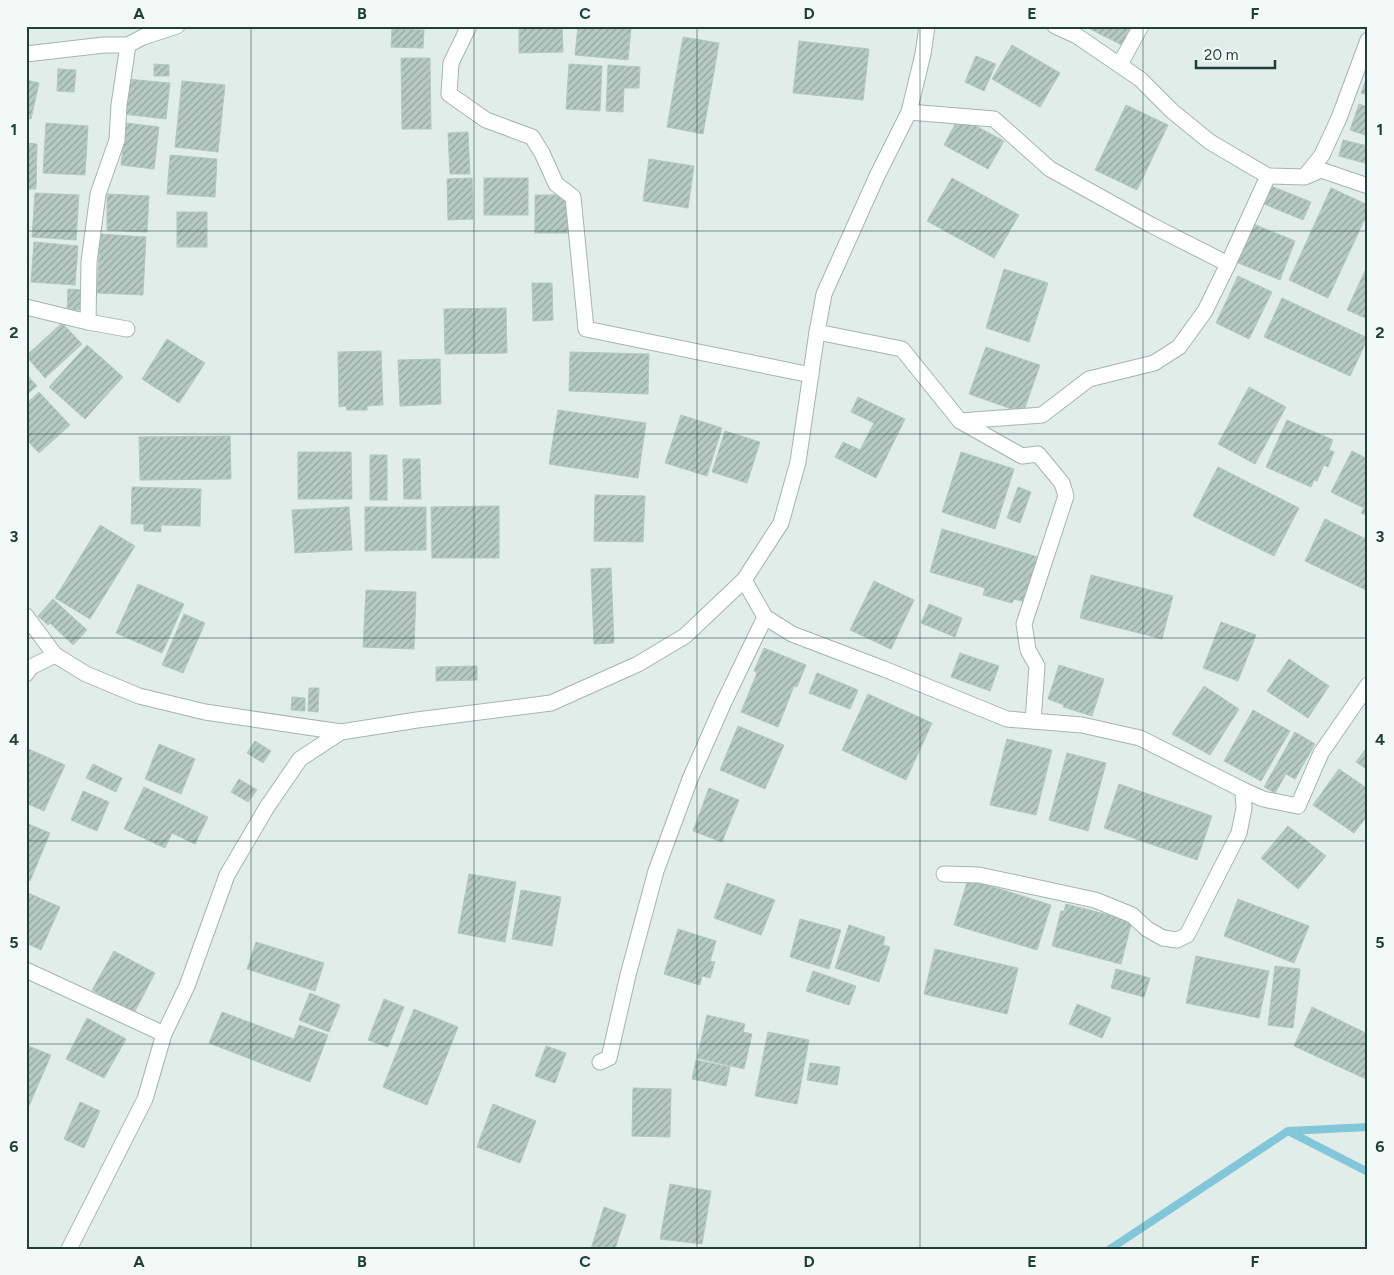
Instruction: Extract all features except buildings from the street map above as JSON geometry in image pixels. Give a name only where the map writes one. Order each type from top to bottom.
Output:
[{"type":"street","points":[[88,322],[89,262],[98,194],[118,140],[119,105],[128,45],[143,32],[177,26]]},
{"type":"street","points":[[470,26],[451,63],[449,94],[486,120],[532,137],[542,153],[556,184],[573,197],[586,329],[811,376]]},
{"type":"street","points":[[26,616],[55,655],[86,674],[139,696],[205,712],[341,732],[551,703],[638,664],[685,636],[744,580],[781,523],[798,462],[824,294],[909,112],[924,54],[927,26]]},
{"type":"street","points":[[1055,26],[1077,36],[1120,64],[1140,79],[1172,111],[1210,142],[1268,176],[1304,177],[1321,170],[1368,186]]},
{"type":"street","points":[[1120,64],[1141,26]]},
{"type":"street","points":[[1304,177],[1322,156],[1339,118],[1368,40]]},
{"type":"street","points":[[26,54],[104,45],[128,45]]},
{"type":"street","points":[[909,112],[994,119],[1050,169],[1151,225],[1228,264]]},
{"type":"street","points":[[960,421],[1042,415],[1089,379],[1154,363],[1178,347],[1205,312],[1268,176]]},
{"type":"street","points":[[26,307],[127,330]]},
{"type":"street","points":[[817,332],[902,349],[960,421],[1022,456],[1038,454],[1062,483],[1066,496],[1024,624],[1028,650],[1037,666],[1033,721]]},
{"type":"street","points":[[744,580],[766,616],[792,634],[1007,719],[1082,725],[1140,738],[1263,799],[1298,806],[1321,753],[1368,685]]},
{"type":"street","points":[[600,1062],[609,1058],[628,975],[656,871],[687,788],[724,702],[766,616]]},
{"type":"street","points":[[26,674],[31,667],[55,655]]},
{"type":"street","points":[[69,1249],[145,1099],[164,1034],[187,986],[227,875],[267,807],[300,759],[341,732]]},
{"type":"street","points":[[944,874],[979,875],[1095,900],[1132,914],[1147,929],[1163,938],[1177,940],[1187,935],[1239,834],[1244,808],[1243,790]]},
{"type":"street","points":[[26,970],[164,1034]]},
{"type":"waterway","points":[[1110,1249],[1288,1131],[1368,1127]]},
{"type":"waterway","points":[[1290,1132],[1368,1172]]}]
